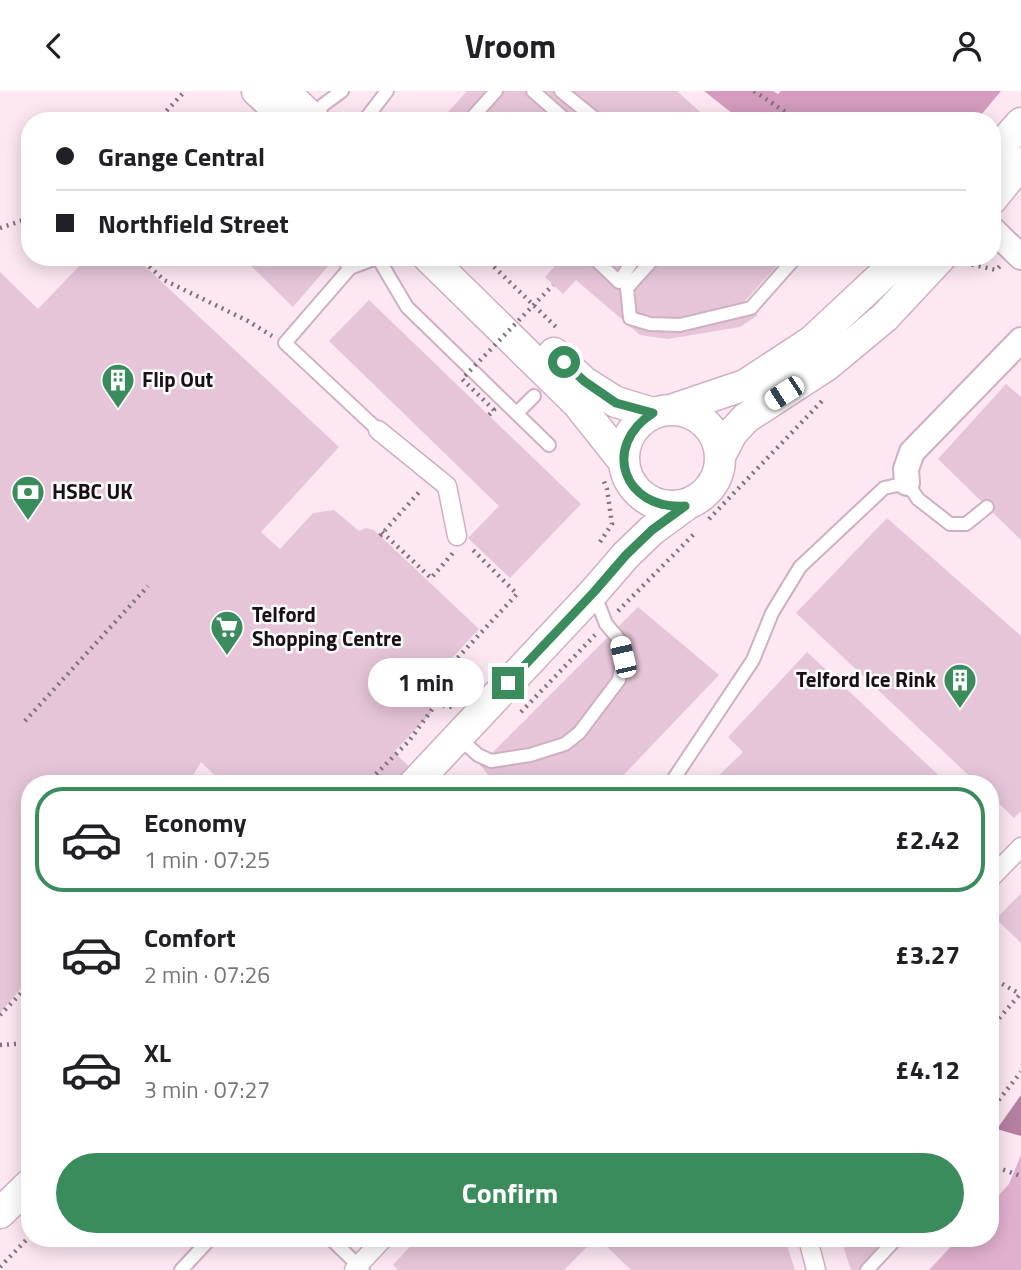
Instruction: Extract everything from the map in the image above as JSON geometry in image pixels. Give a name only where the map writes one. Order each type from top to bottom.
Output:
[{"type":"street","points":[[257,91],[294,112]]},
{"type":"street","points":[[284,91],[301,112]]},
{"type":"street","points":[[1001,146],[1021,123]]},
{"type":"street","points":[[1001,188],[1021,163]]},
{"type":"street","points":[[1001,238],[1021,257]]},
{"type":"street","points":[[437,266],[577,403],[619,474],[644,498],[654,503],[685,506]]},
{"type":"street","points":[[465,266],[584,381],[616,403],[696,416],[706,423],[713,433],[720,456]]},
{"type":"street","points":[[422,775],[594,592],[612,550],[619,474],[625,445],[630,433],[640,421],[745,385],[812,341],[892,266]]},
{"type":"street","points":[[612,550],[652,530],[700,498],[711,486],[718,472],[720,456],[732,433],[746,418],[826,366],[944,266]]},
{"type":"street","points":[[907,483],[906,469],[912,452],[1021,340]]},
{"type":"street","points":[[378,430],[447,486],[460,538]]},
{"type":"street","points":[[999,870],[1021,847]]},
{"type":"street","points":[[1,1211],[21,1192]]},
{"type":"street","points":[[359,1268],[376,1247]]},
{"type":"street","points":[[810,1247],[816,1270]]},
{"type":"lane","points":[[316,112],[342,91]]},
{"type":"lane","points":[[371,112],[387,91]]},
{"type":"lane","points":[[477,112],[496,91]]},
{"type":"lane","points":[[533,91],[557,112]]},
{"type":"lane","points":[[561,91],[587,112]]},
{"type":"lane","points":[[356,266],[350,268],[285,343],[378,430]]},
{"type":"lane","points":[[384,266],[407,307],[549,445]]},
{"type":"lane","points":[[602,266],[619,282],[629,266]]},
{"type":"lane","points":[[647,266],[626,288],[630,317],[650,324],[680,325],[751,308],[788,266]]},
{"type":"lane","points":[[517,413],[534,396]]},
{"type":"lane","points":[[677,775],[753,660],[772,613],[800,567],[884,488],[907,483],[918,499],[950,524],[966,524],[987,507]]},
{"type":"lane","points":[[458,736],[478,755],[491,761],[530,755],[565,744],[579,733],[619,680],[623,657],[618,638],[606,624],[594,592]]},
{"type":"lane","points":[[181,1270],[203,1247]]},
{"type":"lane","points":[[339,1247],[359,1268]]},
{"type":"lane","points":[[867,1270],[889,1247]]},
{"type":"path","points":[[165,112],[185,91]]},
{"type":"path","points":[[754,91],[786,112]]},
{"type":"path","points":[[0,228],[21,221]]},
{"type":"path","points":[[149,266],[164,280],[248,321],[285,343]]},
{"type":"path","points":[[978,266],[996,270]]},
{"type":"path","points":[[489,415],[494,410],[462,379],[553,285]]},
{"type":"path","points":[[482,346],[490,353]]},
{"type":"path","points":[[612,550],[612,524],[607,489],[619,474]]},
{"type":"path","points":[[375,775],[410,741],[436,703],[437,680],[517,594],[460,538],[431,578],[381,534],[426,485]]},
{"type":"path","points":[[25,721],[148,586]]},
{"type":"path","points":[[436,703],[453,708],[460,700]]},
{"type":"path","points":[[999,982],[1021,993],[999,1019]]},
{"type":"path","points":[[0,1015],[21,993]]},
{"type":"path","points":[[0,1045],[21,1044]]},
{"type":"path","points":[[999,1100],[1021,1072]]},
{"type":"path","points":[[999,1169],[1021,1176]]},
{"type":"path","points":[[1013,1174],[1021,1182]]},
{"type":"path","points":[[0,1267],[21,1245]]},
{"type":"shaded area","points":[[704,91],[773,91],[778,94],[781,91],[1001,91],[984,112],[731,112]]},
{"type":"shaded area","points":[[1021,1095],[1021,1136],[999,1130]]},
{"type":"shaded area","points":[[1021,1155],[1021,1270],[929,1270],[951,1247],[999,1247],[999,1195],[1009,1184]]},
{"type":"building","points":[[467,91],[677,91],[700,112],[448,112]]},
{"type":"building","name":"Telford Shopping Centre","points":[[79,266],[145,266],[339,447],[261,532],[280,549],[313,513],[334,510],[359,531],[366,528],[374,530],[479,629],[428,684],[431,713],[394,752],[418,775],[215,775],[201,762],[193,775],[21,775],[21,988],[0,1013],[0,272],[38,309]]},
{"type":"building","points":[[251,266],[328,266],[293,307]]},
{"type":"building","points":[[555,266],[777,266],[744,302],[758,315],[740,327],[668,339],[640,335],[576,280],[563,294],[545,277]]},
{"type":"building","points":[[369,300],[581,504],[510,578],[468,538],[499,506],[329,341]]},
{"type":"building","points":[[1006,384],[1021,397],[1021,540],[938,459]]},
{"type":"building","name":"Telford Ice Rink","points":[[887,518],[1021,636],[1021,811],[1014,818],[999,804],[999,775],[968,775],[796,613]]},
{"type":"building","points":[[638,607],[719,675],[624,775],[488,775],[480,765]]},
{"type":"building","points":[[807,652],[938,775],[719,775],[743,752],[728,737]]},
{"type":"building","points":[[1021,893],[1021,943],[999,922],[999,916]]},
{"type":"building","points":[[410,1247],[587,1247],[564,1270],[398,1270],[393,1265]]},
{"type":"building","points":[[607,1247],[788,1247],[795,1270],[631,1270]]},
{"type":"building","points":[[844,1247],[878,1247],[858,1270],[851,1270]]},
{"type":"place","name":"Flip Out","points":[[118,410]]},
{"type":"place","name":"HSBC UK","points":[[28,522]]},
{"type":"place","name":"Telford Shopping Centre","points":[[227,657]]},
{"type":"place","name":"Telford Ice Rink","points":[[960,710]]},
{"type":"route","points":[[508,683],[626,555],[652,530],[685,506],[664,506],[644,498],[636,491],[625,471],[625,445],[630,433],[640,421],[653,413],[616,403],[584,381],[564,362]]}]
